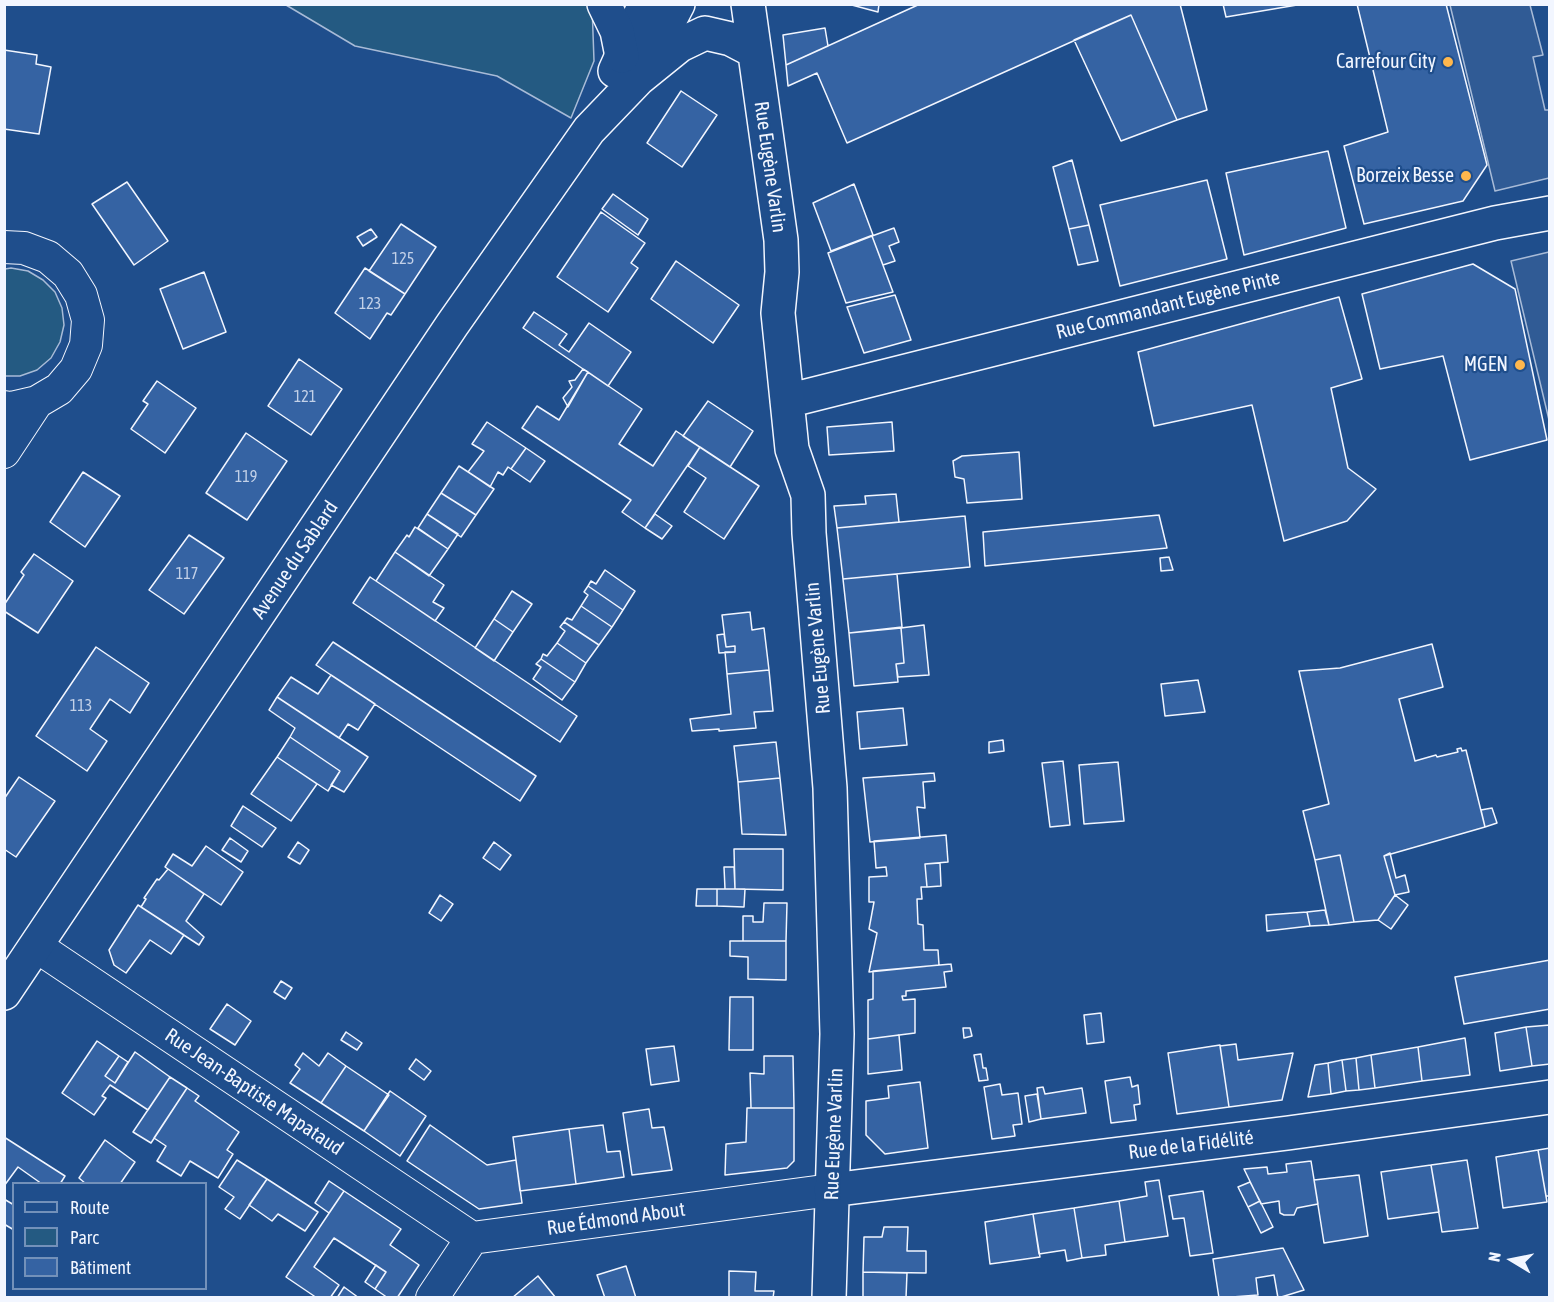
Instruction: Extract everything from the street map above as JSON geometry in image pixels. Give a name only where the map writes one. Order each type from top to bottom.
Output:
[{"type":"main road","points":[[604,4],[617,31],[630,68]]},
{"type":"main road","name":"Avenue du Sablard","points":[[630,68],[645,4]]},
{"type":"main road","name":"Avenue du Sablard","points":[[4,993],[452,325],[630,68],[678,4]]},
{"type":"main road","name":"Rue Eugène Varlin","points":[[748,4],[781,240],[782,272],[778,313],[792,449],[808,495],[808,533],[830,788],[837,1034],[829,1298]]},
{"type":"main road","name":"Avenue du Sablard","points":[[630,68],[705,33],[731,39],[754,51]]},
{"type":"main road","name":"Rue Commandant Eugène Pinte","points":[[787,401],[1484,226],[1544,214]]},
{"type":"main road","name":"Rue de la Fidélité","points":[[831,1190],[1288,1133],[1550,1097]]},
{"type":"street","points":[[4,247],[24,248],[48,257],[68,274],[81,295],[88,320],[86,345],[76,369],[59,389],[37,402],[11,408],[4,407]]},
{"type":"street","points":[[4,452],[37,402]]},
{"type":"street","name":"Rue Jean-Baptiste Mapataud","points":[[36,946],[472,1238]]},
{"type":"street","name":"Rue Édmond About","points":[[472,1238],[831,1190]]},
{"type":"street","points":[[432,1298],[472,1238]]},
{"type":"green space","points":[[286,5],[592,5],[594,61],[571,118],[497,76],[355,46]]},
{"type":"green space","points":[[5,269],[28,271],[43,280],[55,292],[62,308],[64,325],[60,342],[51,358],[37,370],[20,376],[5,376]]},
{"type":"shaded area","points":[[1450,5],[1530,5],[1543,55],[1533,57],[1545,110],[1549,110],[1549,178],[1495,191]]},
{"type":"shaded area","points":[[1550,252],[1549,420],[1511,261]]},
{"type":"building","points":[[848,4],[879,4],[878,12]]},
{"type":"building","points":[[920,4],[1180,4],[1207,110],[1177,120],[1131,15],[847,143],[817,73],[788,86],[786,65]]},
{"type":"building","points":[[1223,4],[1303,4],[1226,17]]},
{"type":"building","points":[[1357,4],[1446,4],[1487,165],[1463,201],[1364,224],[1344,146],[1388,132]]},
{"type":"building","points":[[1131,15],[1177,120],[1121,141],[1074,40]]},
{"type":"building","points":[[825,28],[828,46],[786,65],[783,35]]},
{"type":"building","points":[[4,50],[37,55],[36,64],[51,67],[39,134],[4,129]]},
{"type":"building","points":[[681,91],[717,115],[682,167],[647,143]]},
{"type":"building","points":[[1328,151],[1346,228],[1244,255],[1226,173]]},
{"type":"building","points":[[1072,160],[1089,225],[1069,229],[1053,167]]},
{"type":"building","points":[[1207,180],[1227,259],[1120,286],[1100,205]]},
{"type":"building","points":[[127,182],[168,241],[134,265],[92,204]]},
{"type":"building","points":[[854,184],[873,235],[831,251],[813,203]]},
{"type":"building","points":[[613,194],[648,219],[638,235],[602,209]]},
{"type":"building","points":[[601,212],[645,243],[631,263],[638,268],[608,312],[557,277]]},
{"type":"building","points":[[401,224],[436,247],[405,294],[369,271]]},
{"type":"building","points":[[1089,225],[1098,261],[1078,265],[1069,229]]},
{"type":"building","points":[[894,228],[899,242],[889,246],[895,261],[883,265],[872,236]]},
{"type":"building","points":[[371,229],[377,237],[363,246],[357,237]]},
{"type":"building","points":[[872,236],[893,292],[846,303],[828,253]]},
{"type":"building","points":[[676,261],[739,305],[713,343],[651,299]]},
{"type":"building","points":[[1473,264],[1515,289],[1547,440],[1470,460],[1443,356],[1380,369],[1362,294]]},
{"type":"building","points":[[365,268],[405,294],[391,315],[387,313],[370,339],[335,313]]},
{"type":"building","points":[[204,272],[226,332],[183,349],[160,289]]},
{"type":"building","points":[[895,295],[911,340],[864,353],[847,307]]},
{"type":"building","points":[[1339,297],[1362,379],[1331,388],[1348,468],[1376,489],[1347,521],[1284,541],[1252,405],[1154,426],[1138,352]]},
{"type":"building","points":[[534,312],[567,334],[559,345],[569,352],[589,323],[631,352],[608,386],[523,328]]},
{"type":"building","points":[[299,359],[342,389],[311,435],[268,406]]},
{"type":"building","points":[[583,369],[588,372],[568,407],[563,398],[572,387],[569,381],[575,380]]},
{"type":"building","points":[[588,372],[642,409],[619,444],[653,466],[676,431],[700,447],[645,528],[622,512],[631,500],[522,428],[537,406],[559,420]]},
{"type":"building","points":[[157,381],[196,408],[165,453],[131,429],[148,404],[143,401]]},
{"type":"building","points":[[708,401],[753,431],[730,467],[683,436]]},
{"type":"building","points":[[487,422],[526,448],[511,469],[508,467],[503,475],[498,472],[490,487],[468,472],[484,451],[472,444]]},
{"type":"building","points":[[892,422],[894,451],[829,455],[827,427]]},
{"type":"building","points":[[246,433],[287,461],[247,520],[206,493]]},
{"type":"building","points":[[700,447],[759,486],[724,539],[684,512],[706,478],[688,466]]},
{"type":"building","points":[[526,448],[545,461],[530,482],[511,469]]},
{"type":"building","points":[[1019,452],[1022,499],[967,503],[964,479],[955,477],[953,461],[962,456]]},
{"type":"building","points":[[459,466],[494,489],[476,515],[441,493]]},
{"type":"building","points":[[83,472],[120,496],[85,547],[50,522]]},
{"type":"building","points":[[441,493],[476,515],[461,537],[427,514]]},
{"type":"building","points":[[896,494],[899,522],[837,528],[834,506],[866,504],[865,496]]},
{"type":"building","points":[[427,514],[458,534],[448,549],[418,528]]},
{"type":"building","points":[[655,514],[672,526],[662,539],[645,528]]},
{"type":"building","points":[[1159,515],[1167,548],[985,566],[983,532]]},
{"type":"building","points":[[965,516],[970,567],[843,579],[837,528]]},
{"type":"building","points":[[415,527],[448,549],[429,576],[395,552]]},
{"type":"building","points":[[189,535],[224,558],[184,614],[149,590]]},
{"type":"building","points":[[395,552],[444,585],[433,602],[444,608],[435,621],[376,581]]},
{"type":"building","points":[[34,554],[73,581],[38,633],[4,611],[4,605],[24,575],[21,572]]},
{"type":"building","points":[[1169,557],[1173,570],[1161,571],[1160,558]]},
{"type":"building","points":[[605,570],[635,591],[623,610],[588,586],[591,581],[596,584]]},
{"type":"building","points":[[897,574],[902,627],[849,633],[843,579]]},
{"type":"building","points":[[370,577],[577,716],[560,742],[353,603]]},
{"type":"building","points":[[588,586],[623,610],[612,627],[581,606],[588,595],[584,592]]},
{"type":"building","points":[[512,591],[532,604],[513,632],[494,619]]},
{"type":"building","points":[[581,606],[612,627],[599,645],[564,622],[567,618],[572,620]]},
{"type":"building","points":[[750,612],[752,630],[764,628],[769,670],[727,674],[725,652],[735,652],[735,646],[726,647],[722,615]]},
{"type":"building","points":[[494,619],[513,632],[494,661],[475,648]]},
{"type":"building","points":[[564,622],[599,645],[586,663],[557,643],[565,631],[560,627]]},
{"type":"building","points":[[924,625],[929,675],[898,677],[896,664],[904,663],[901,628]]},
{"type":"building","points":[[901,628],[904,663],[896,664],[898,682],[854,686],[849,633]]},
{"type":"building","points":[[724,634],[726,647],[735,646],[735,652],[719,653],[717,635]]},
{"type":"building","points":[[333,642],[536,776],[520,801],[316,665]]},
{"type":"building","points":[[557,643],[586,663],[575,682],[541,659],[543,654],[547,656]]},
{"type":"building","points":[[1432,644],[1443,687],[1399,699],[1415,761],[1458,752],[1457,749],[1461,748],[1462,751],[1466,750],[1485,827],[1384,856],[1395,895],[1378,920],[1354,922],[1340,855],[1315,860],[1303,811],[1329,804],[1299,671],[1340,668]]},
{"type":"building","points":[[96,647],[149,683],[130,713],[110,699],[90,729],[107,741],[87,771],[36,736]]},
{"type":"building","points":[[541,659],[575,682],[562,700],[533,679],[541,667],[536,664]]},
{"type":"building","points":[[769,670],[773,711],[754,712],[756,728],[692,731],[690,719],[731,714],[727,674]]},
{"type":"building","points":[[331,675],[375,704],[358,730],[348,724],[339,738],[277,697],[291,677],[318,694]]},
{"type":"building","points":[[1198,680],[1205,712],[1165,716],[1161,684]]},
{"type":"building","points":[[277,697],[368,757],[344,792],[331,785],[340,771],[290,737],[295,728],[269,710]]},
{"type":"building","points":[[903,708],[907,745],[860,749],[857,712]]},
{"type":"building","points":[[290,737],[340,771],[328,791],[277,757]]},
{"type":"building","points":[[1003,740],[1004,751],[989,753],[989,742]]},
{"type":"building","points":[[776,742],[780,778],[738,782],[734,746]]},
{"type":"building","points":[[277,757],[317,784],[291,821],[251,794]]},
{"type":"building","points":[[1063,761],[1070,825],[1050,827],[1042,763]]},
{"type":"building","points":[[1118,762],[1124,821],[1084,824],[1079,765]]},
{"type":"building","points":[[934,773],[935,781],[923,782],[925,808],[917,807],[920,838],[870,842],[863,778]]},
{"type":"building","points":[[19,777],[55,801],[16,857],[4,849],[4,799]]},
{"type":"building","points":[[780,778],[786,835],[742,834],[738,782]]},
{"type":"building","points":[[243,806],[276,828],[262,847],[231,826]]},
{"type":"building","points":[[1492,808],[1497,823],[1485,827],[1481,810]]},
{"type":"building","points":[[946,835],[948,862],[925,864],[927,887],[921,887],[922,899],[917,899],[918,924],[923,925],[924,950],[938,950],[939,965],[869,972],[877,933],[869,929],[874,902],[869,902],[869,877],[887,876],[886,867],[876,868],[874,841]]},
{"type":"building","points":[[230,838],[248,851],[241,862],[222,850]]},
{"type":"building","points":[[298,842],[309,850],[300,864],[288,857]]},
{"type":"building","points":[[494,842],[511,855],[500,870],[483,858]]},
{"type":"building","points":[[206,846],[243,872],[221,905],[165,867],[173,854],[192,866]]},
{"type":"building","points":[[734,849],[783,849],[783,890],[735,889]]},
{"type":"building","points":[[1390,853],[1396,878],[1405,875],[1409,892],[1395,895],[1384,856]]},
{"type":"building","points":[[1340,855],[1354,922],[1329,925],[1315,860]]},
{"type":"building","points":[[940,863],[941,886],[927,887],[925,864]]},
{"type":"building","points":[[724,867],[734,867],[735,889],[725,889]]},
{"type":"building","points":[[168,869],[204,894],[186,921],[204,937],[199,945],[141,907],[146,899],[144,898],[157,879],[159,880]]},
{"type":"building","points":[[697,889],[717,889],[717,906],[696,906]]},
{"type":"building","points":[[717,889],[745,889],[744,907],[717,906]]},
{"type":"building","points":[[440,895],[453,904],[441,921],[429,913]]},
{"type":"building","points":[[1395,895],[1408,905],[1391,929],[1378,920]]},
{"type":"building","points":[[764,903],[787,903],[786,941],[743,941],[743,916],[753,916],[753,922],[763,922]]},
{"type":"building","points":[[138,905],[184,935],[171,954],[150,940],[126,973],[114,965],[109,950]]},
{"type":"building","points":[[1325,910],[1329,925],[1310,926],[1307,912]]},
{"type":"building","points":[[1307,912],[1310,926],[1267,931],[1266,915]]},
{"type":"building","points":[[730,941],[786,941],[786,980],[748,979],[748,957],[730,956]]},
{"type":"building","points":[[1550,960],[1550,1009],[1464,1024],[1455,977]]},
{"type":"building","points":[[951,964],[952,971],[944,972],[946,987],[906,991],[906,996],[902,996],[903,1000],[915,999],[915,1033],[868,1039],[868,1000],[873,999],[873,971]]},
{"type":"building","points":[[281,981],[292,988],[285,999],[274,992]]},
{"type":"building","points":[[730,997],[753,997],[753,1050],[729,1050]]},
{"type":"building","points":[[227,1004],[251,1021],[235,1045],[210,1029]]},
{"type":"building","points":[[1101,1013],[1104,1042],[1087,1044],[1084,1015]]},
{"type":"building","points":[[1550,1025],[1550,1064],[1532,1066],[1526,1027]]},
{"type":"building","points":[[1526,1027],[1532,1066],[1500,1071],[1495,1033]]},
{"type":"building","points":[[963,1028],[970,1028],[972,1036],[964,1038]]},
{"type":"building","points":[[346,1032],[362,1043],[357,1050],[341,1040]]},
{"type":"building","points":[[899,1035],[902,1070],[868,1074],[868,1039]]},
{"type":"building","points":[[1465,1038],[1470,1075],[1422,1081],[1418,1047]]},
{"type":"building","points":[[97,1041],[119,1056],[105,1076],[115,1083],[135,1052],[170,1077],[148,1110],[110,1085],[102,1096],[106,1098],[94,1115],[62,1093]]},
{"type":"building","points":[[1236,1044],[1238,1060],[1293,1053],[1282,1100],[1229,1107],[1220,1046]]},
{"type":"building","points":[[1220,1045],[1229,1107],[1177,1114],[1168,1053]]},
{"type":"building","points":[[674,1046],[679,1081],[651,1085],[646,1049]]},
{"type":"building","points":[[1418,1047],[1422,1081],[1375,1088],[1371,1055]]},
{"type":"building","points":[[303,1053],[319,1066],[328,1053],[346,1066],[321,1103],[290,1083],[300,1069],[295,1065]]},
{"type":"building","points":[[981,1054],[988,1080],[979,1081],[974,1055]]},
{"type":"building","points":[[1371,1055],[1375,1088],[1359,1090],[1356,1058]]},
{"type":"building","points":[[119,1056],[128,1062],[115,1083],[105,1076]]},
{"type":"building","points":[[764,1056],[793,1056],[794,1108],[751,1108],[750,1073],[764,1074]]},
{"type":"building","points":[[1356,1058],[1359,1090],[1346,1091],[1342,1060]]},
{"type":"building","points":[[416,1059],[431,1071],[424,1080],[409,1069]]},
{"type":"building","points":[[1342,1060],[1346,1091],[1331,1094],[1328,1063]]},
{"type":"building","points":[[1328,1063],[1331,1094],[1308,1097],[1315,1065]]},
{"type":"building","points":[[346,1066],[389,1095],[364,1131],[321,1103]]},
{"type":"building","points":[[170,1077],[187,1088],[151,1143],[133,1132]]},
{"type":"building","points":[[1130,1077],[1132,1087],[1138,1085],[1140,1104],[1134,1105],[1136,1120],[1111,1123],[1105,1081]]},
{"type":"building","points":[[920,1082],[928,1148],[885,1154],[866,1135],[866,1101],[889,1098],[888,1086]]},
{"type":"building","points":[[1000,1084],[1002,1095],[1018,1093],[1022,1124],[1013,1125],[1015,1136],[992,1139],[984,1087]]},
{"type":"building","points":[[1043,1087],[1045,1094],[1082,1088],[1086,1113],[1041,1119],[1037,1088]]},
{"type":"building","points":[[187,1088],[199,1096],[195,1101],[239,1132],[227,1150],[233,1154],[218,1178],[190,1161],[181,1176],[157,1161],[166,1146],[154,1138]]},
{"type":"building","points":[[390,1091],[426,1116],[400,1156],[364,1131]]},
{"type":"building","points":[[1037,1094],[1041,1119],[1029,1122],[1025,1096]]},
{"type":"building","points":[[747,1108],[794,1108],[794,1161],[787,1168],[725,1175],[726,1144],[746,1142]]},
{"type":"building","points":[[649,1109],[652,1128],[664,1127],[672,1170],[632,1175],[623,1113]]},
{"type":"building","points":[[430,1125],[487,1165],[516,1160],[522,1203],[479,1209],[407,1161]]},
{"type":"building","points":[[603,1125],[607,1152],[620,1151],[624,1177],[576,1184],[569,1129]]},
{"type":"building","points":[[569,1129],[576,1184],[520,1191],[513,1137]]},
{"type":"building","points":[[4,1137],[65,1176],[61,1182],[39,1182],[18,1167],[4,1186]]},
{"type":"building","points":[[105,1140],[135,1162],[121,1182],[84,1182],[79,1178]]},
{"type":"building","points":[[1550,1148],[1550,1196],[1546,1196],[1538,1150]]},
{"type":"building","points":[[1538,1150],[1547,1202],[1503,1208],[1496,1157]]},
{"type":"building","points":[[237,1160],[267,1179],[240,1219],[225,1209],[234,1197],[219,1187]]},
{"type":"building","points":[[1467,1160],[1478,1228],[1442,1232],[1431,1165]]},
{"type":"building","points":[[1311,1161],[1318,1204],[1297,1208],[1294,1215],[1280,1213],[1279,1201],[1261,1204],[1244,1169],[1267,1167],[1268,1174],[1287,1172],[1286,1164]]},
{"type":"building","points":[[1431,1165],[1439,1212],[1388,1219],[1381,1172]]},
{"type":"building","points":[[1359,1175],[1368,1236],[1324,1243],[1314,1180]]},
{"type":"building","points":[[267,1179],[318,1212],[305,1231],[278,1214],[272,1221],[249,1205]]},
{"type":"building","points":[[1159,1180],[1168,1236],[1125,1242],[1119,1201],[1147,1196],[1145,1182]]},
{"type":"building","points":[[329,1181],[344,1191],[329,1213],[315,1203]]},
{"type":"building","points":[[1250,1182],[1260,1201],[1248,1207],[1238,1187]]},
{"type":"building","points":[[344,1191],[401,1229],[390,1245],[419,1265],[397,1298],[388,1298],[375,1289],[386,1272],[334,1238],[314,1267],[339,1285],[330,1298],[317,1298],[286,1277]]},
{"type":"building","points":[[1203,1191],[1213,1253],[1190,1256],[1184,1218],[1173,1219],[1169,1196]]},
{"type":"building","points":[[4,1199],[12,1204],[12,1229],[4,1224]]},
{"type":"building","points":[[1119,1201],[1125,1242],[1105,1245],[1106,1255],[1082,1258],[1074,1208]]},
{"type":"building","points":[[1260,1201],[1273,1227],[1261,1233],[1248,1207]]},
{"type":"building","points":[[1074,1208],[1082,1258],[1067,1261],[1065,1250],[1039,1254],[1033,1214]]},
{"type":"building","points":[[1033,1214],[1040,1257],[990,1264],[985,1222]]},
{"type":"building","points":[[884,1227],[908,1227],[907,1251],[926,1251],[926,1273],[863,1272],[864,1237],[882,1237]]},
{"type":"building","points":[[1283,1248],[1304,1290],[1278,1298],[1274,1275],[1256,1278],[1258,1295],[1219,1298],[1213,1259]]},
{"type":"building","points":[[376,1265],[386,1272],[375,1289],[365,1282]]},
{"type":"building","points":[[626,1266],[636,1298],[605,1298],[597,1275]]},
{"type":"building","points":[[729,1271],[756,1272],[755,1291],[774,1291],[773,1298],[729,1298]]},
{"type":"building","points":[[863,1272],[907,1273],[906,1298],[863,1298]]},
{"type":"building","points":[[538,1276],[556,1298],[512,1298]]},
{"type":"building","points":[[344,1287],[359,1298],[337,1298]]},
{"type":"place","name":"Carrefour City","points":[[1448,62]]},
{"type":"place","name":"Borzeix Besse","points":[[1466,176]]},
{"type":"place","name":"MGEN","points":[[1520,365]]}]
